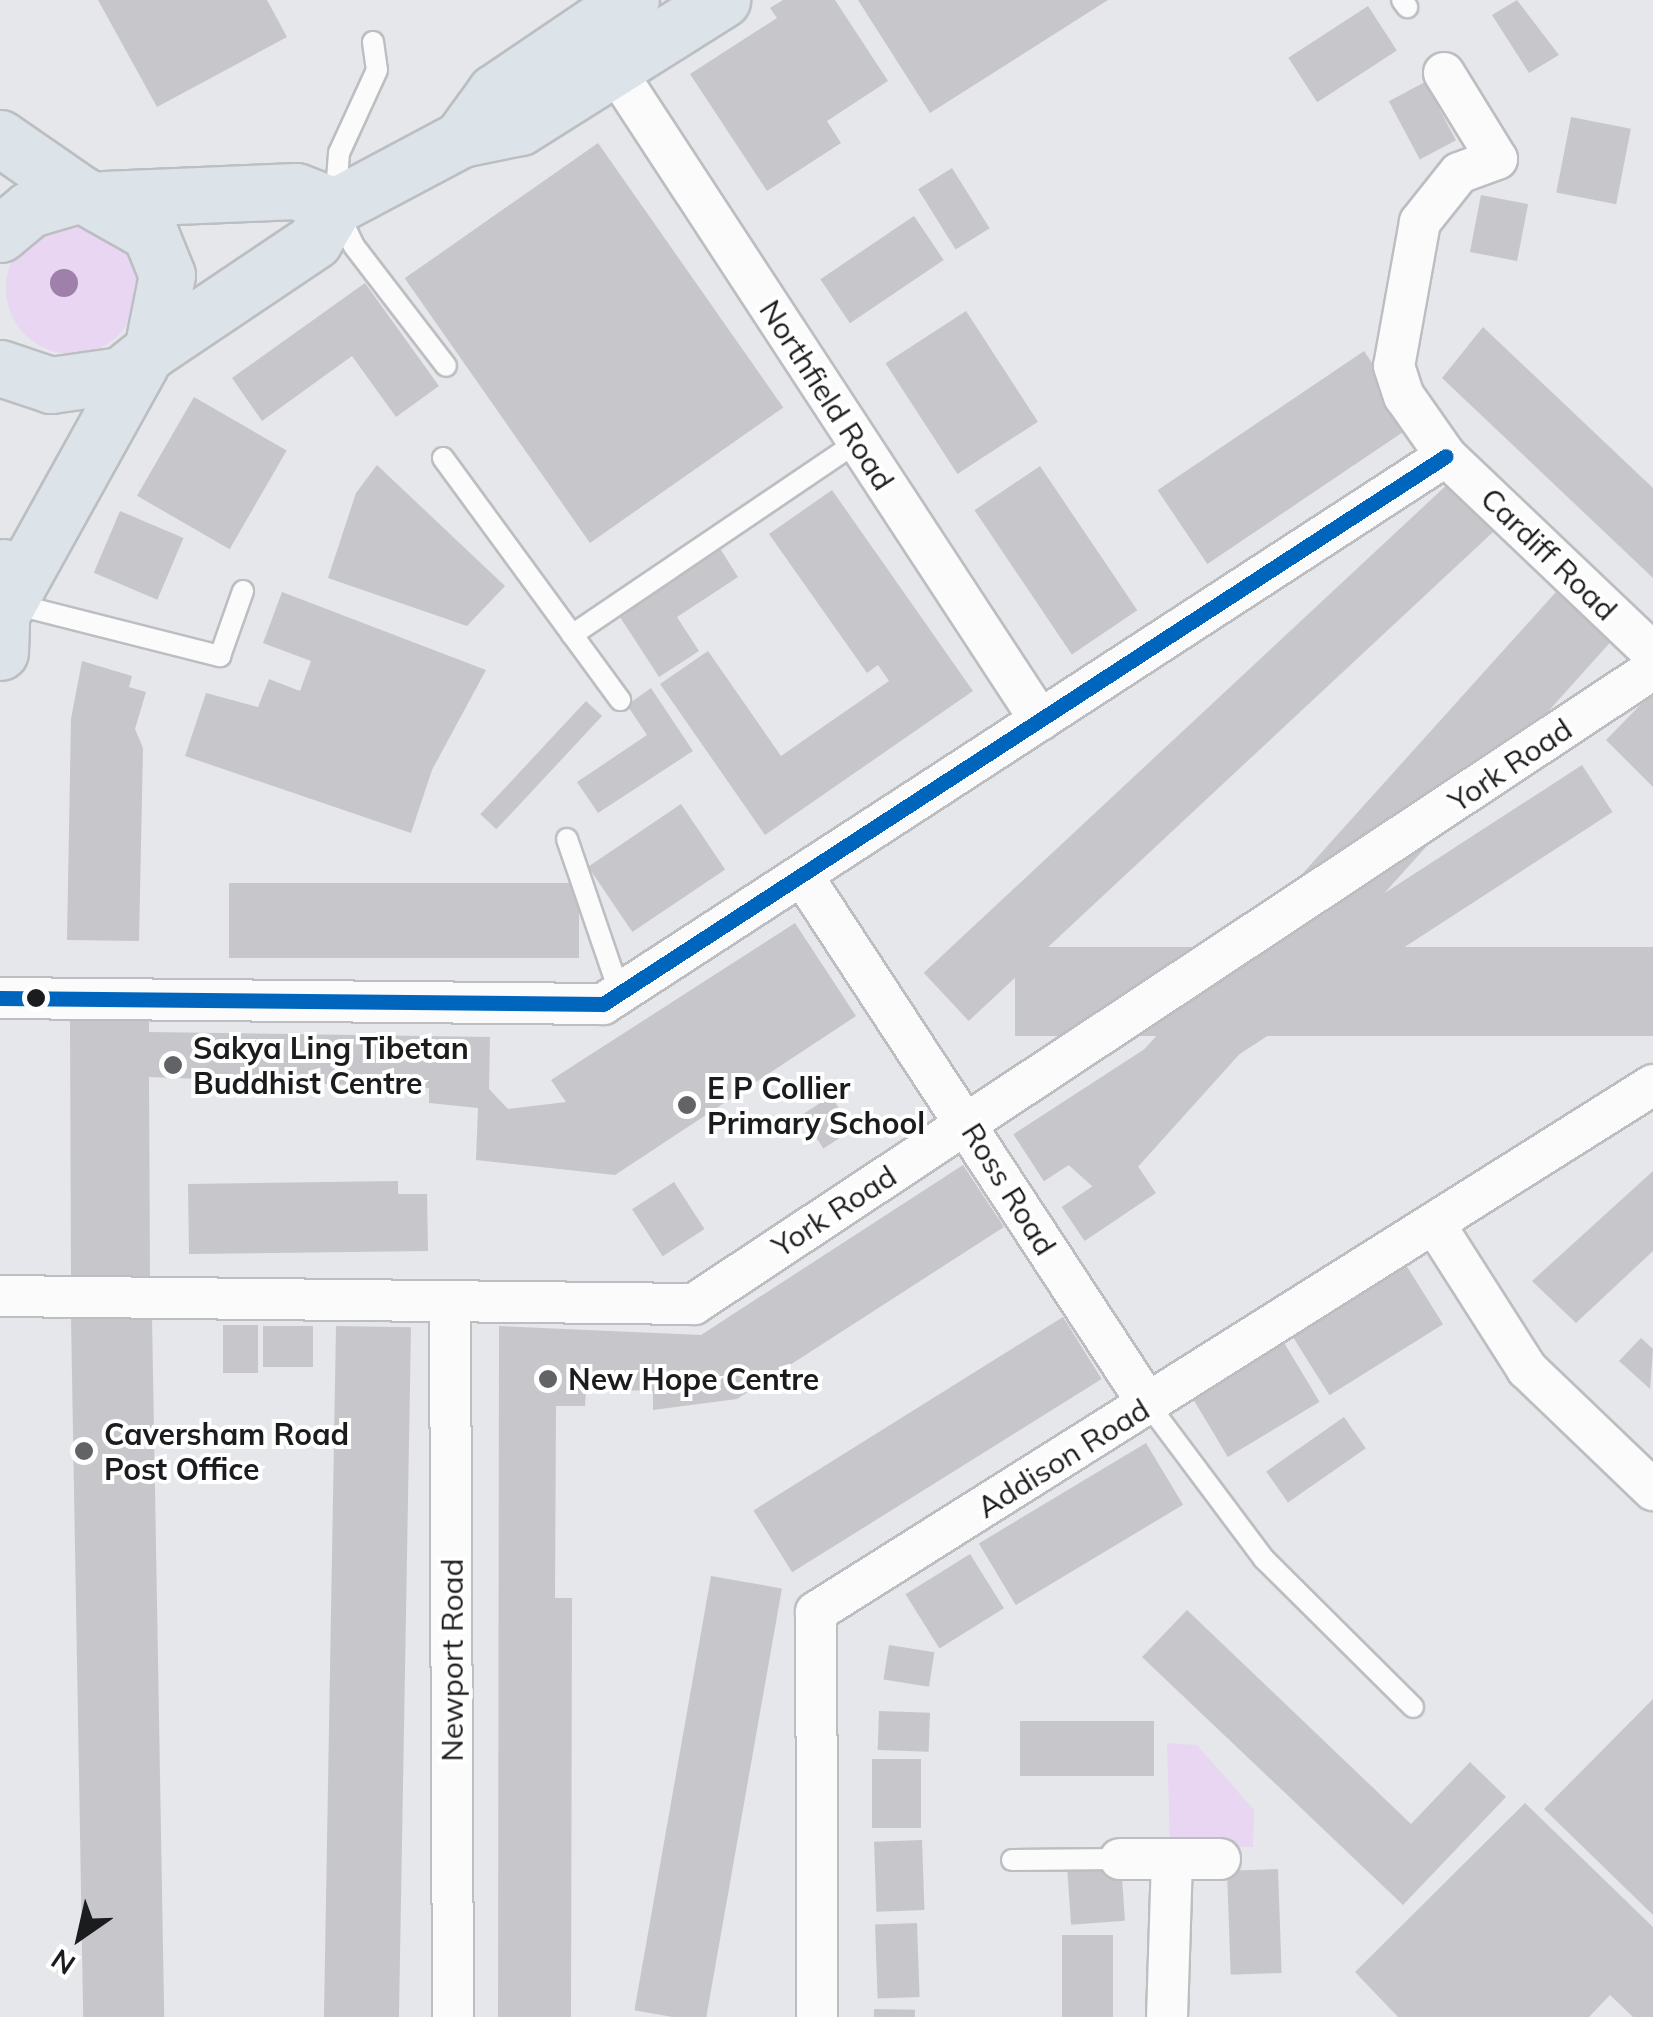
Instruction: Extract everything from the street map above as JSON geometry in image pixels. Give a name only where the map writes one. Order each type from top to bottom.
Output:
[{"type":"main road","points":[[462,140],[495,92],[631,0]]},
{"type":"main road","points":[[0,368],[78,385],[146,356],[314,241],[335,206],[462,140],[520,128],[722,0]]},
{"type":"main road","points":[[0,138],[92,196],[163,254],[166,295],[146,356],[4,628]]},
{"type":"main road","points":[[0,234],[30,209],[92,196],[296,191],[335,206]]},
{"type":"main road","points":[[0,549],[4,628]]},
{"type":"street","name":"Northfield Road","points":[[615,70],[1040,720]]},
{"type":"street","name":"Cardiff Road","points":[[1444,73],[1497,159],[1459,173],[1430,198],[1409,254],[1394,366],[1446,456],[1653,653]]},
{"type":"street","points":[[0,998],[604,1004],[1446,456]]},
{"type":"street","name":"York Road","points":[[0,1296],[694,1304],[1653,670]]},
{"type":"street","name":"Ross Road","points":[[802,874],[1148,1404]]},
{"type":"street","name":"Addison Road","points":[[817,2017],[816,1612],[1653,1086]]},
{"type":"street","points":[[1434,1223],[1527,1369],[1653,1490]]},
{"type":"street","name":"Newport Road","points":[[450,1304],[453,2017]]},
{"type":"street","points":[[1120,1859],[1220,1859]]},
{"type":"street","points":[[1167,2017],[1172,1859]]},
{"type":"lane","points":[[373,42],[377,70],[339,154],[335,206],[354,246],[446,366]]},
{"type":"lane","points":[[572,635],[858,441]]},
{"type":"lane","points":[[443,458],[620,700]]},
{"type":"lane","points":[[4,628],[220,656],[243,590]]},
{"type":"lane","points":[[568,839],[620,994]]},
{"type":"lane","points":[[1148,1404],[1264,1559],[1413,1708]]},
{"type":"lane","points":[[1012,1860],[1120,1859]]},
{"type":"shaded area","points":[[72,222],[97,227],[119,241],[133,263],[138,288],[133,313],[119,335],[97,349],[72,354],[47,349],[25,335],[11,313],[6,288],[11,263],[25,241],[47,227]]},
{"type":"shaded area","points":[[1167,1743],[1197,1745],[1254,1810],[1253,1847],[1170,1846]]},
{"type":"building","points":[[98,0],[267,0],[287,37],[157,107]]},
{"type":"building","points":[[783,0],[835,0],[888,81],[827,121],[841,143],[767,191],[690,74],[777,18],[770,8]]},
{"type":"building","points":[[858,0],[1108,0],[930,113]]},
{"type":"building","points":[[1517,0],[1559,55],[1529,73],[1492,15]]},
{"type":"building","points":[[1368,6],[1397,50],[1317,102],[1288,58]]},
{"type":"building","points":[[1425,82],[1456,140],[1420,160],[1389,101]]},
{"type":"building","points":[[1571,117],[1631,129],[1616,204],[1556,193]]},
{"type":"building","points":[[598,143],[783,408],[590,543],[405,278]]},
{"type":"building","points":[[952,168],[990,228],[956,249],[918,189]]},
{"type":"building","points":[[1481,195],[1528,204],[1517,261],[1470,252]]},
{"type":"building","points":[[914,216],[944,260],[850,323],[820,279]]},
{"type":"building","points":[[365,283],[439,386],[396,417],[352,356],[262,421],[232,378]]},
{"type":"building","points":[[966,311],[1038,422],[957,474],[885,363]]},
{"type":"building","points":[[1483,327],[1653,488],[1653,578],[1442,378]]},
{"type":"building","points":[[1364,351],[1414,425],[1207,564],[1158,490]]},
{"type":"building","points":[[194,397],[287,450],[230,549],[137,496]]},
{"type":"building","points":[[377,465],[505,586],[467,626],[328,578],[356,493]]},
{"type":"building","points":[[1040,466],[1137,610],[1072,654],[975,510]]},
{"type":"building","points":[[1451,481],[1496,529],[969,1021],[924,973]]},
{"type":"building","points":[[832,490],[973,691],[765,835],[660,684],[708,651],[781,756],[889,681],[878,665],[867,673],[769,534]]},
{"type":"building","points":[[120,511],[184,538],[157,600],[94,573]]},
{"type":"building","points":[[719,547],[738,577],[677,617],[699,651],[659,677],[618,614]]},
{"type":"building","points":[[282,592],[486,670],[432,770],[411,833],[185,756],[206,693],[258,707],[269,679],[300,691],[311,661],[263,643]]},
{"type":"building","points":[[1556,592],[1611,642],[1108,1200],[1053,1151]]},
{"type":"building","points":[[82,661],[132,676],[129,687],[146,692],[135,729],[143,748],[139,941],[67,940],[71,719]]},
{"type":"building","points":[[651,688],[693,751],[598,813],[577,782],[647,735],[627,705]]},
{"type":"building","points":[[1653,692],[1653,787],[1606,740]]},
{"type":"building","points":[[586,701],[602,716],[496,829],[480,814]]},
{"type":"building","points":[[1582,765],[1612,812],[1044,1181],[1013,1134]]},
{"type":"building","points":[[681,804],[725,869],[632,932],[588,867]]},
{"type":"building","points":[[229,883],[579,883],[579,958],[229,958]]},
{"type":"building","points":[[795,923],[856,1016],[615,1175],[476,1160],[478,1108],[429,1103],[429,1088],[149,1077],[150,1277],[71,1276],[70,1021],[149,1021],[149,1032],[490,1037],[489,1089],[508,1109],[566,1102],[551,1080]]},
{"type":"building","points":[[1015,947],[1653,947],[1653,1036],[1015,1036]]},
{"type":"building","points":[[831,1096],[853,1130],[823,1149],[802,1115]]},
{"type":"building","points":[[1133,1159],[1156,1193],[1085,1241],[1062,1207]]},
{"type":"building","points":[[963,1165],[1004,1227],[737,1399],[653,1410],[653,1391],[586,1389],[585,1406],[556,1406],[555,1598],[572,1598],[571,2017],[498,2017],[499,1326],[701,1335]]},
{"type":"building","points":[[1653,1171],[1653,1251],[1576,1323],[1532,1281]]},
{"type":"building","points":[[398,1181],[398,1194],[427,1194],[428,1251],[189,1254],[188,1184]]},
{"type":"building","points":[[674,1182],[704,1229],[663,1256],[632,1209]]},
{"type":"building","points":[[1406,1265],[1443,1324],[1329,1395],[1292,1336]]},
{"type":"building","points":[[152,1317],[164,2017],[83,2017],[71,1318]]},
{"type":"building","points":[[1063,1317],[1102,1379],[792,1572],[753,1510]]},
{"type":"building","points":[[223,1325],[258,1325],[258,1373],[223,1373]]},
{"type":"building","points":[[263,1326],[313,1326],[313,1367],[263,1367]]},
{"type":"building","points":[[336,1326],[411,1327],[399,2017],[324,2017]]},
{"type":"building","points":[[1641,1338],[1653,1349],[1650,1389],[1619,1361]]},
{"type":"building","points":[[1283,1341],[1320,1402],[1228,1457],[1191,1396]]},
{"type":"building","points":[[1344,1417],[1366,1448],[1288,1503],[1266,1471]]},
{"type":"building","points":[[1146,1443],[1183,1505],[1016,1605],[979,1543]]},
{"type":"building","points":[[970,1554],[1004,1608],[939,1649],[906,1594]]},
{"type":"building","points":[[711,1576],[782,1589],[706,2017],[672,2017],[634,2010]]},
{"type":"building","points":[[1187,1610],[1411,1824],[1470,1762],[1506,1797],[1403,1905],[1142,1657]]},
{"type":"building","points":[[889,1645],[934,1652],[929,1687],[884,1680]]},
{"type":"building","points":[[1653,1699],[1653,1915],[1544,1809]]},
{"type":"building","points":[[879,1711],[930,1713],[929,1752],[878,1750]]},
{"type":"building","points":[[1020,1721],[1154,1721],[1154,1776],[1020,1776]]},
{"type":"building","points":[[872,1759],[921,1759],[921,1828],[872,1828]]},
{"type":"building","points":[[1525,1803],[1653,1927],[1653,2017],[1633,2017],[1610,1995],[1589,2017],[1398,2017],[1355,1972]]},
{"type":"building","points":[[922,1840],[924,1910],[876,1912],[874,1842]]},
{"type":"building","points":[[1121,1864],[1125,1921],[1071,1925],[1067,1868]]},
{"type":"building","points":[[1278,1869],[1282,1973],[1231,1975],[1227,1871]]},
{"type":"building","points":[[917,1923],[920,1997],[878,1998],[875,1924]]},
{"type":"building","points":[[1062,1935],[1113,1935],[1113,2017],[1062,2017]]},
{"type":"building","points":[[874,2009],[915,2010],[915,2017],[874,2017]]},
{"type":"transit line","points":[[0,998],[603,1004],[1446,456]]},
{"type":"place","name":"Sakya Ling Tibetan Buddhist Centre","points":[[173,1065]]},
{"type":"place","name":"E P Collier Primary School","points":[[687,1105]]},
{"type":"place","name":"New Hope Centre","points":[[548,1379]]},
{"type":"place","name":"Caversham Road Post Office","points":[[84,1451]]}]
